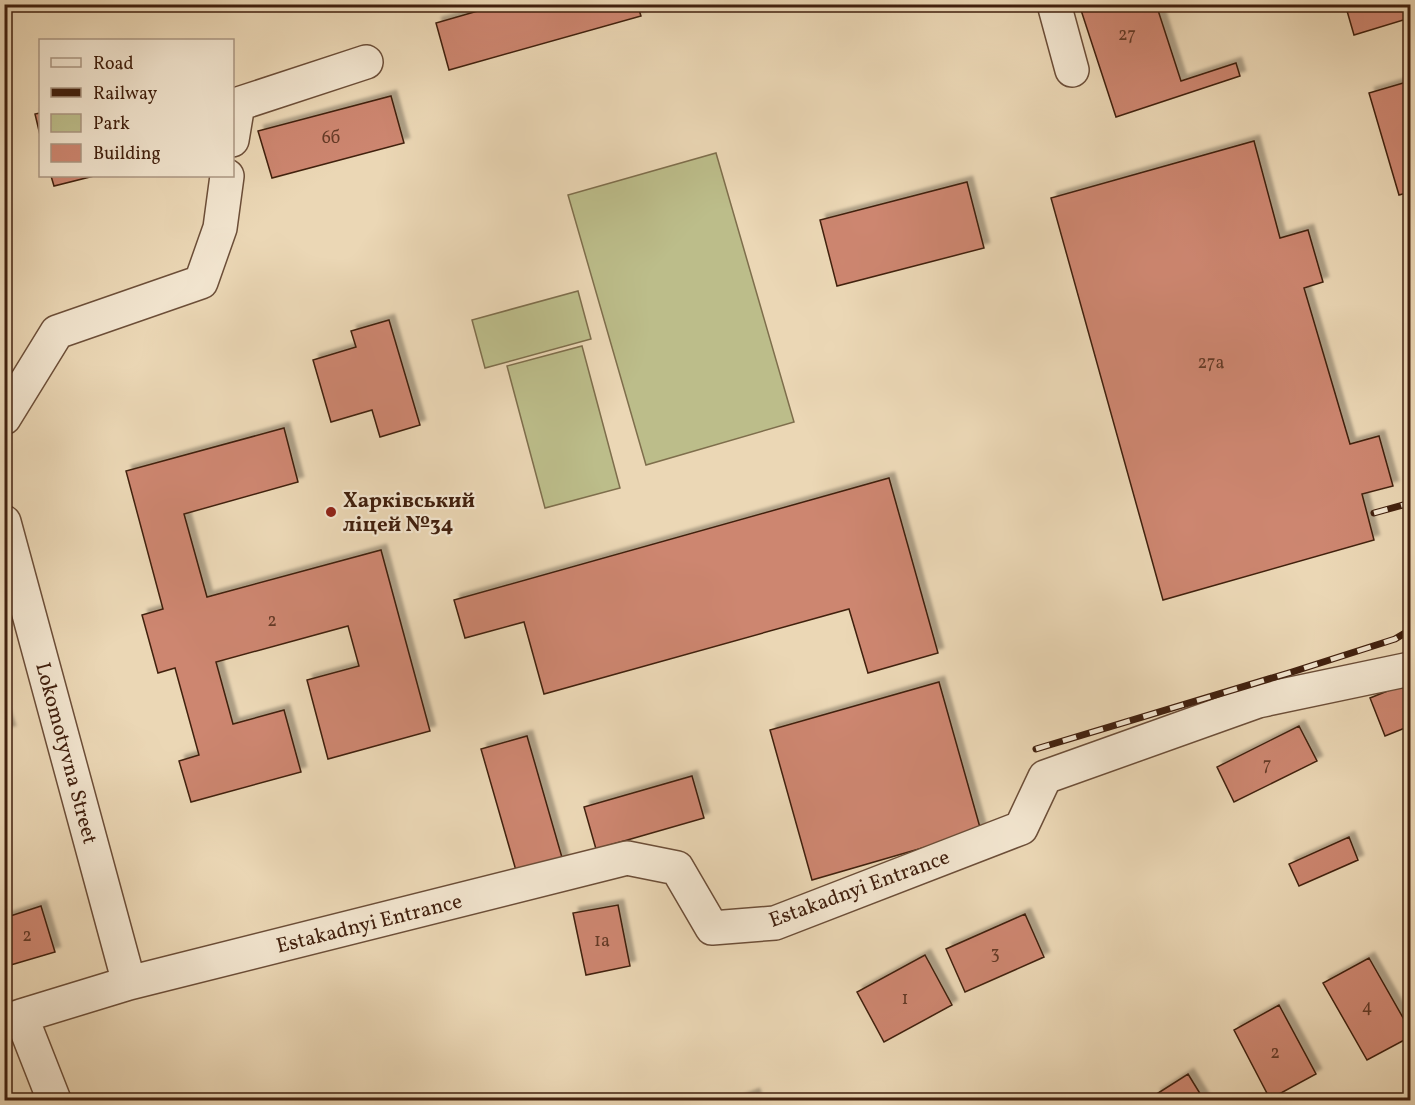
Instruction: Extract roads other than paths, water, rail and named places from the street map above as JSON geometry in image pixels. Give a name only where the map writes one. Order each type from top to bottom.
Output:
[{"type":"street","points":[[1054,4],[1072,70]]},
{"type":"street","points":[[234,128],[238,104],[366,62]]},
{"type":"street","points":[[4,418],[57,332],[201,282],[220,228],[227,177]]},
{"type":"street","name":"Lokomotyvna Street","points":[[4,522],[129,983]]},
{"type":"street","name":"Estakadnyi Entrance","points":[[13,1019],[129,983],[627,858],[676,868],[712,928],[775,923],[1021,828],[1045,777],[1258,701],[1410,669]]},
{"type":"street","points":[[13,1019],[54,1101]]},
{"type":"railway","points":[[1374,513],[1410,503]]},
{"type":"railway","points":[[1036,749],[1292,672],[1395,639],[1410,630]]},
{"type":"place","name":"Харківський ліцей №34","points":[[331,512]]}]
